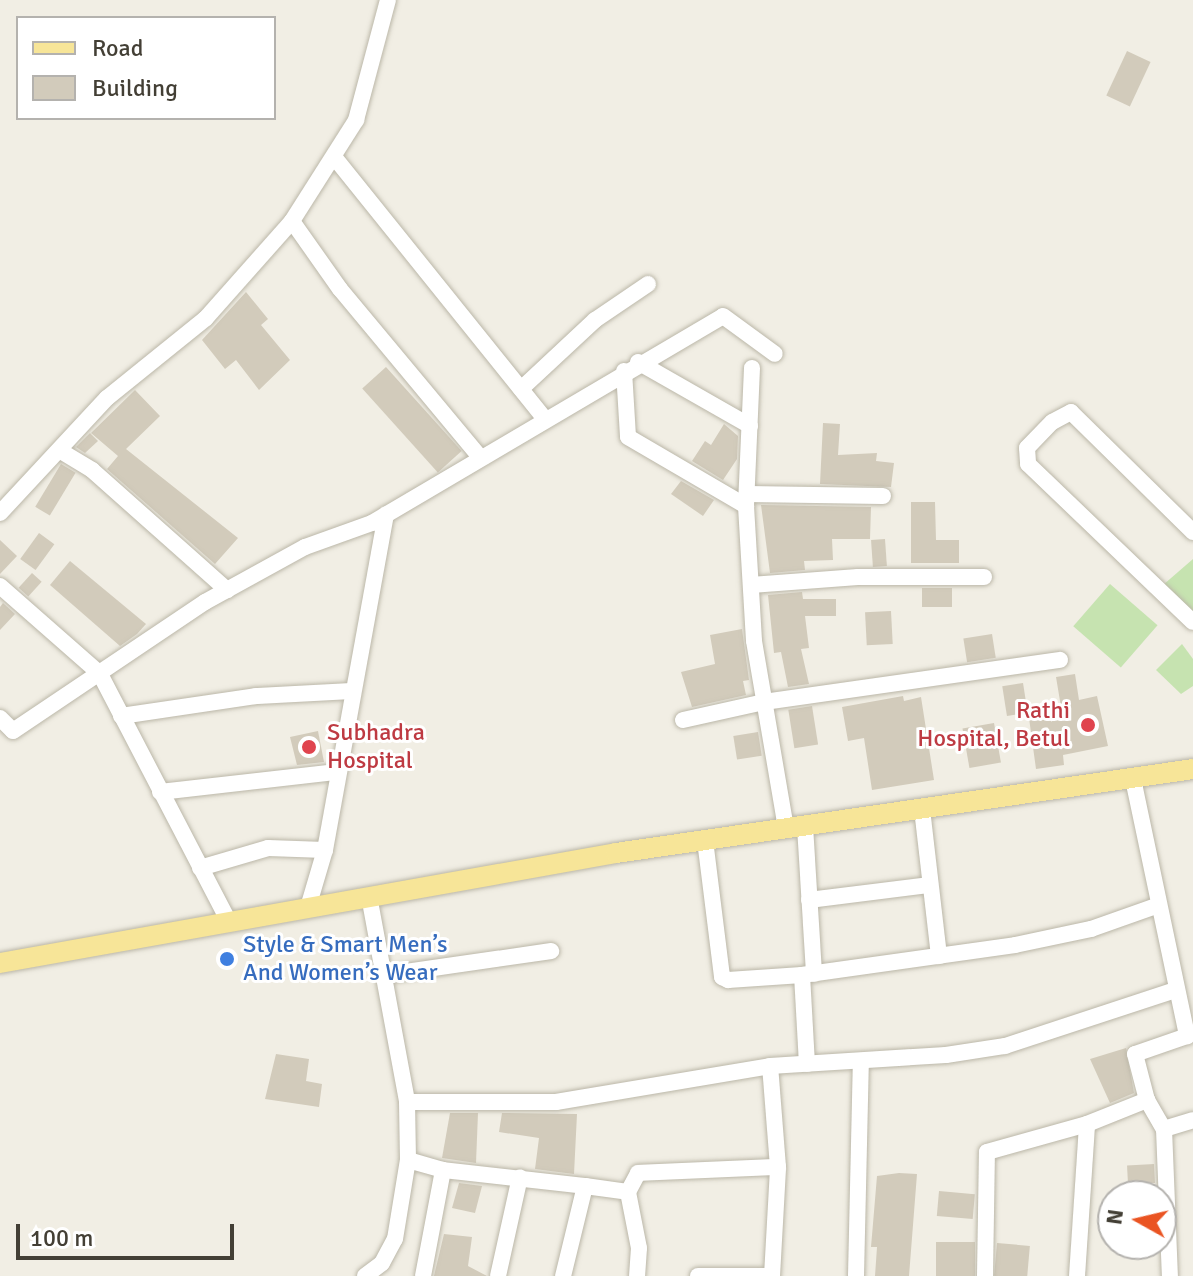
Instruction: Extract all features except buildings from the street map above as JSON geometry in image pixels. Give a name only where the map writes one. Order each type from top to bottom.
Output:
[{"type":"main road","points":[[0,963],[309,904],[705,840],[1193,769]]},
{"type":"street","points":[[0,513],[107,398],[206,318],[292,221],[335,158],[356,120],[388,0]]},
{"type":"street","points":[[335,158],[546,420]]},
{"type":"street","points":[[292,221],[340,289],[481,458]]},
{"type":"street","points":[[521,389],[595,320],[648,284]]},
{"type":"street","points":[[0,718],[6,734],[227,590],[305,547],[386,514],[631,367],[723,316],[775,354]]},
{"type":"street","points":[[631,367],[750,426]]},
{"type":"street","points":[[631,367],[628,437],[746,500],[883,496]]},
{"type":"street","points":[[752,368],[746,500],[751,585],[764,702],[796,827],[809,900],[807,1064]]},
{"type":"street","points":[[1193,532],[1071,412],[1052,422],[1027,448],[1028,464],[1193,622]]},
{"type":"street","points":[[59,450],[92,470],[227,590]]},
{"type":"street","points":[[309,904],[325,850],[335,772],[386,514]]},
{"type":"street","points":[[751,585],[858,577],[984,577]]},
{"type":"street","points":[[0,586],[100,674],[228,920]]},
{"type":"street","points":[[683,720],[764,702],[1060,660]]},
{"type":"street","points":[[121,716],[256,696],[353,691]]},
{"type":"street","points":[[160,792],[335,772]]},
{"type":"street","points":[[1133,779],[1156,906],[1182,998],[1187,1036],[1135,1054],[1147,1100],[1164,1129],[1170,1276]]},
{"type":"street","points":[[922,809],[939,956]]},
{"type":"street","points":[[705,840],[722,977],[808,975],[939,956],[1091,929],[1156,906]]},
{"type":"street","points":[[200,868],[268,848],[325,850]]},
{"type":"street","points":[[809,900],[930,885]]},
{"type":"street","points":[[365,1276],[382,1263],[395,1239],[408,1160],[407,1102],[369,896]]},
{"type":"street","points":[[385,975],[551,951]]},
{"type":"street","points":[[407,1102],[556,1102],[770,1066],[861,1061],[1005,1046],[1182,998]]},
{"type":"street","points":[[856,1276],[861,1061]]},
{"type":"street","points":[[698,1276],[771,1276],[778,1167],[770,1066]]},
{"type":"street","points":[[985,1276],[987,1152],[1087,1124],[1147,1100]]},
{"type":"street","points":[[1164,1129],[1193,1120]]},
{"type":"street","points":[[1077,1276],[1087,1124]]},
{"type":"street","points":[[408,1160],[443,1170],[628,1192]]},
{"type":"street","points":[[637,1276],[639,1248],[628,1192],[638,1173],[778,1167]]},
{"type":"street","points":[[423,1276],[443,1170]]},
{"type":"street","points":[[498,1276],[520,1177]]},
{"type":"street","points":[[563,1276],[585,1186]]},
{"type":"green space","points":[[1193,559],[1193,615],[1163,585]]},
{"type":"green space","points":[[1110,584],[1158,625],[1121,668],[1073,626]]},
{"type":"green space","points":[[1182,644],[1193,659],[1193,686],[1181,694],[1156,670]]},
{"type":"place","name":"Rathi Hospital, Betul","points":[[1088,725]]},
{"type":"place","name":"Subhadra Hospital","points":[[309,747]]},
{"type":"place","name":"Style & Smart Men’s And Women’s Wear","points":[[227,959]]}]
